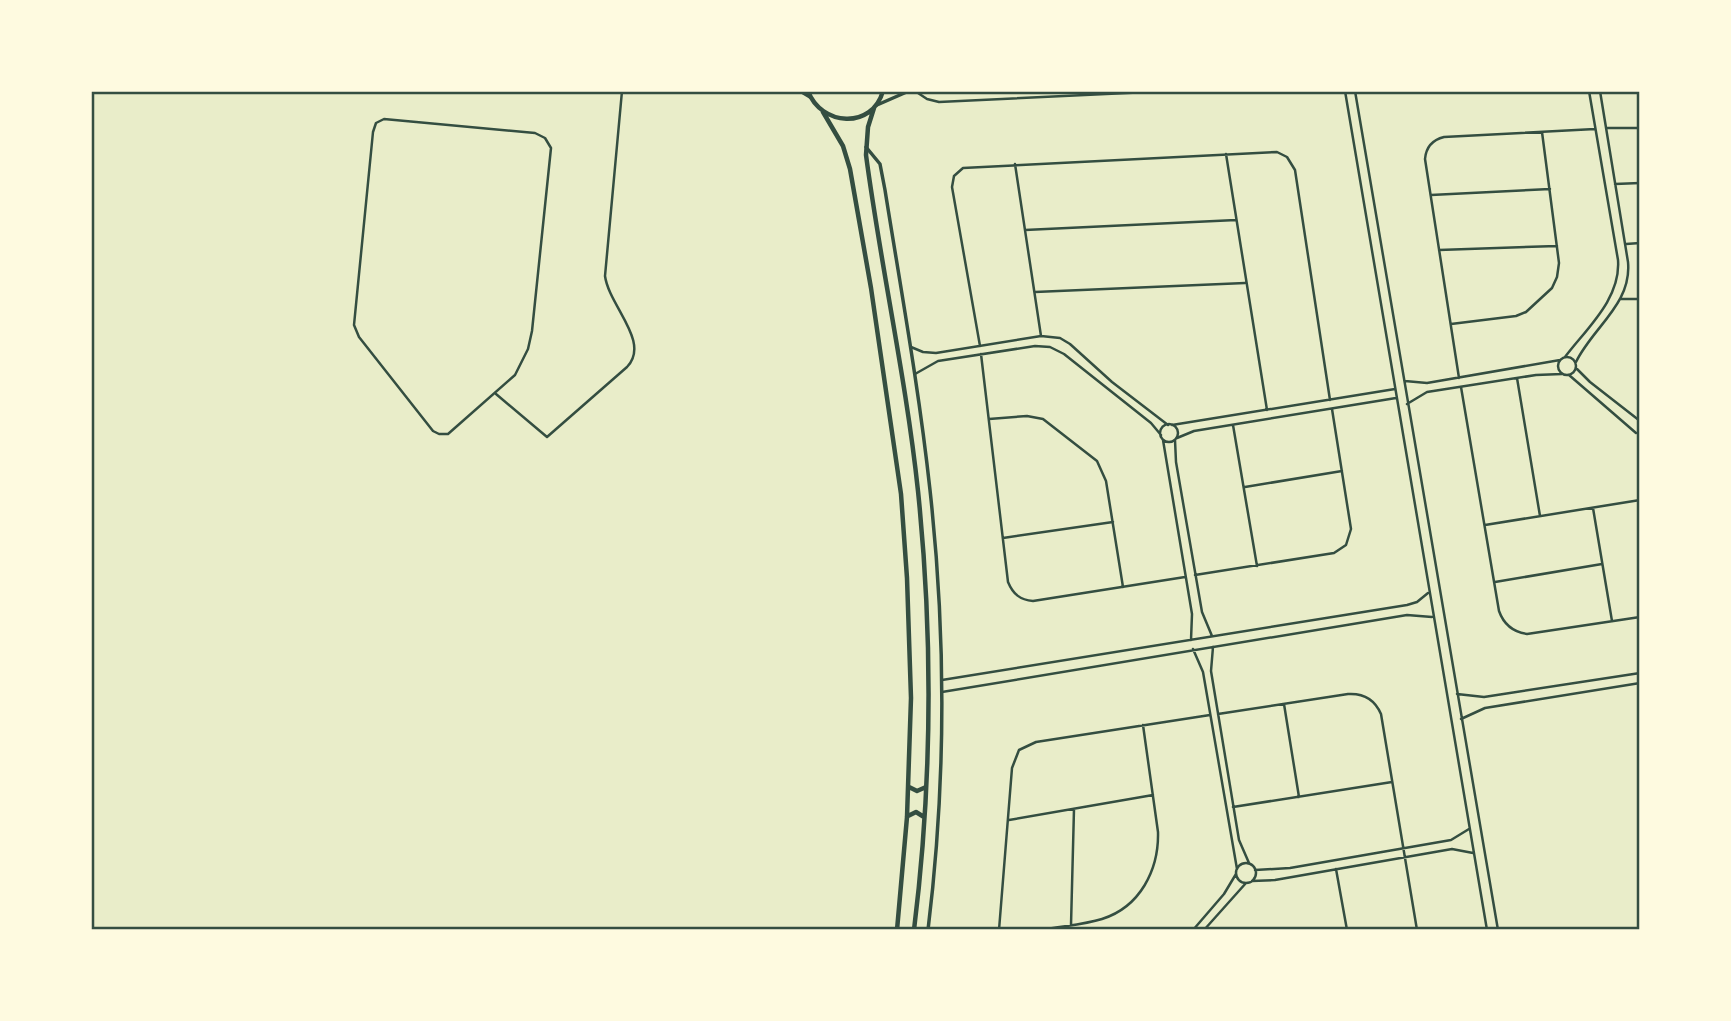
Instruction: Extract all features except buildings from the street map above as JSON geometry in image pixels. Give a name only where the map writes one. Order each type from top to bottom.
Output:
[{"type":"main road","points":[[808,91],[840,138],[849,161],[871,288],[901,494],[911,698],[907,817],[897,930]]},
{"type":"main road","points":[[883,91],[868,127],[866,147],[918,491],[929,674],[925,818],[914,930]]},
{"type":"main road","points":[[823,112],[831,117],[849,119],[875,107]]},
{"type":"main road","points":[[908,787],[917,791],[926,787]]},
{"type":"main road","points":[[907,817],[916,812],[925,818]]},
{"type":"street","points":[[496,394],[547,437],[627,367],[634,357],[634,339],[610,295],[605,276],[622,91]]},
{"type":"street","points":[[800,91],[811,97]]},
{"type":"street","points":[[875,107],[912,91],[939,102],[1170,91]]},
{"type":"street","points":[[1345,91],[1487,930]]},
{"type":"street","points":[[1355,91],[1498,930]]},
{"type":"street","points":[[1404,381],[1422,384],[1560,360],[1606,304],[1618,276],[1618,260],[1589,91]]},
{"type":"street","points":[[1600,91],[1629,272],[1621,299],[1576,362],[1577,369],[1590,383],[1640,422],[1636,433]]},
{"type":"street","points":[[389,119],[535,133],[549,142],[551,154],[530,340],[515,375],[496,394],[451,432],[436,433],[394,384],[355,330],[353,315],[373,132],[380,121],[389,119]]},
{"type":"street","points":[[1606,128],[1640,128]]},
{"type":"street","points":[[1459,378],[1431,195],[1426,153],[1428,147],[1437,139],[1595,129]]},
{"type":"street","points":[[1451,324],[1516,316],[1531,309],[1552,288],[1558,277],[1559,263],[1542,132]]},
{"type":"street","points":[[866,147],[876,157],[881,168],[911,347],[930,492],[938,582],[942,680],[939,802],[928,930]]},
{"type":"street","points":[[980,346],[952,181],[958,171],[968,166],[1277,152],[1287,157],[1293,165],[1331,400]]},
{"type":"street","points":[[1226,154],[1267,410]]},
{"type":"street","points":[[1015,164],[1041,336]]},
{"type":"street","points":[[1615,184],[1640,183]]},
{"type":"street","points":[[1431,195],[1550,189]]},
{"type":"street","points":[[1025,230],[1236,220]]},
{"type":"street","points":[[1625,244],[1640,243]]},
{"type":"street","points":[[1439,250],[1557,246]]},
{"type":"street","points":[[1035,292],[1246,283]]},
{"type":"street","points":[[1378,289],[1388,288]]},
{"type":"street","points":[[1621,299],[1640,299]]},
{"type":"street","points":[[911,347],[936,353],[1041,336],[1054,337],[1070,344],[1112,382],[1177,429],[1176,462],[1195,575],[1203,619],[1212,636]]},
{"type":"street","points":[[915,374],[939,361],[1039,346],[1055,348],[1151,424],[1163,440],[1192,621],[1191,640]]},
{"type":"street","points":[[981,354],[1008,582],[1014,594],[1033,600],[1185,577]]},
{"type":"street","points":[[1564,357],[1576,362]]},
{"type":"street","points":[[1560,360],[1559,369],[1562,374]]},
{"type":"street","points":[[1569,375],[1577,369]]},
{"type":"street","points":[[1407,404],[1423,393],[1517,378],[1569,375],[1636,433],[1640,459]]},
{"type":"street","points":[[1517,378],[1540,516]]},
{"type":"street","points":[[1461,387],[1501,617],[1508,627],[1520,633],[1640,617]]},
{"type":"street","points":[[1161,435],[1162,428],[1170,425],[1395,389]]},
{"type":"street","points":[[1163,440],[1171,442],[1194,431],[1396,398]]},
{"type":"street","points":[[1195,575],[1334,553],[1346,545],[1351,529],[1332,409]]},
{"type":"street","points":[[989,419],[1027,416],[1043,419],[1097,461],[1106,481],[1123,587]]},
{"type":"street","points":[[1233,425],[1257,566]]},
{"type":"street","points":[[1244,487],[1342,471]]},
{"type":"street","points":[[1485,525],[1640,500]]},
{"type":"street","points":[[1593,508],[1612,621]]},
{"type":"street","points":[[1003,538],[1113,522]]},
{"type":"street","points":[[1418,530],[1429,528]]},
{"type":"street","points":[[1495,582],[1602,564]]},
{"type":"street","points":[[942,680],[1381,609],[1412,603],[1428,593]]},
{"type":"street","points":[[1381,609],[1383,618]]},
{"type":"street","points":[[942,691],[1383,618],[1413,614],[1433,618]]},
{"type":"street","points":[[1269,627],[1271,636]]},
{"type":"street","points":[[1213,646],[1211,671],[1233,807],[1240,846],[1255,870],[1256,875],[1252,881]]},
{"type":"street","points":[[1193,649],[1202,668],[1238,880],[1247,883]]},
{"type":"street","points":[[1457,694],[1484,697],[1640,673]]},
{"type":"street","points":[[1461,719],[1485,708],[1640,683]]},
{"type":"street","points":[[1445,685],[1455,684]]},
{"type":"street","points":[[1563,686],[1566,695]]},
{"type":"street","points":[[1218,713],[1355,694],[1369,698],[1381,714],[1417,930]]},
{"type":"street","points":[[1283,703],[1299,797]]},
{"type":"street","points":[[999,930],[1013,761],[1024,746],[1210,715]]},
{"type":"street","points":[[1042,930],[1102,919],[1114,914],[1136,897],[1145,886],[1156,861],[1158,848],[1143,725]]},
{"type":"street","points":[[1233,807],[1392,782]]},
{"type":"street","points":[[1009,820],[1153,795]]},
{"type":"street","points":[[1071,925],[1074,809]]},
{"type":"street","points":[[1255,870],[1290,868],[1403,849],[1455,839],[1469,829]]},
{"type":"street","points":[[1204,930],[1247,883],[1252,881],[1452,849],[1474,853]]},
{"type":"street","points":[[1193,930],[1224,894],[1236,871],[1243,863],[1249,863]]},
{"type":"street","points":[[1336,869],[1347,930]]}]
